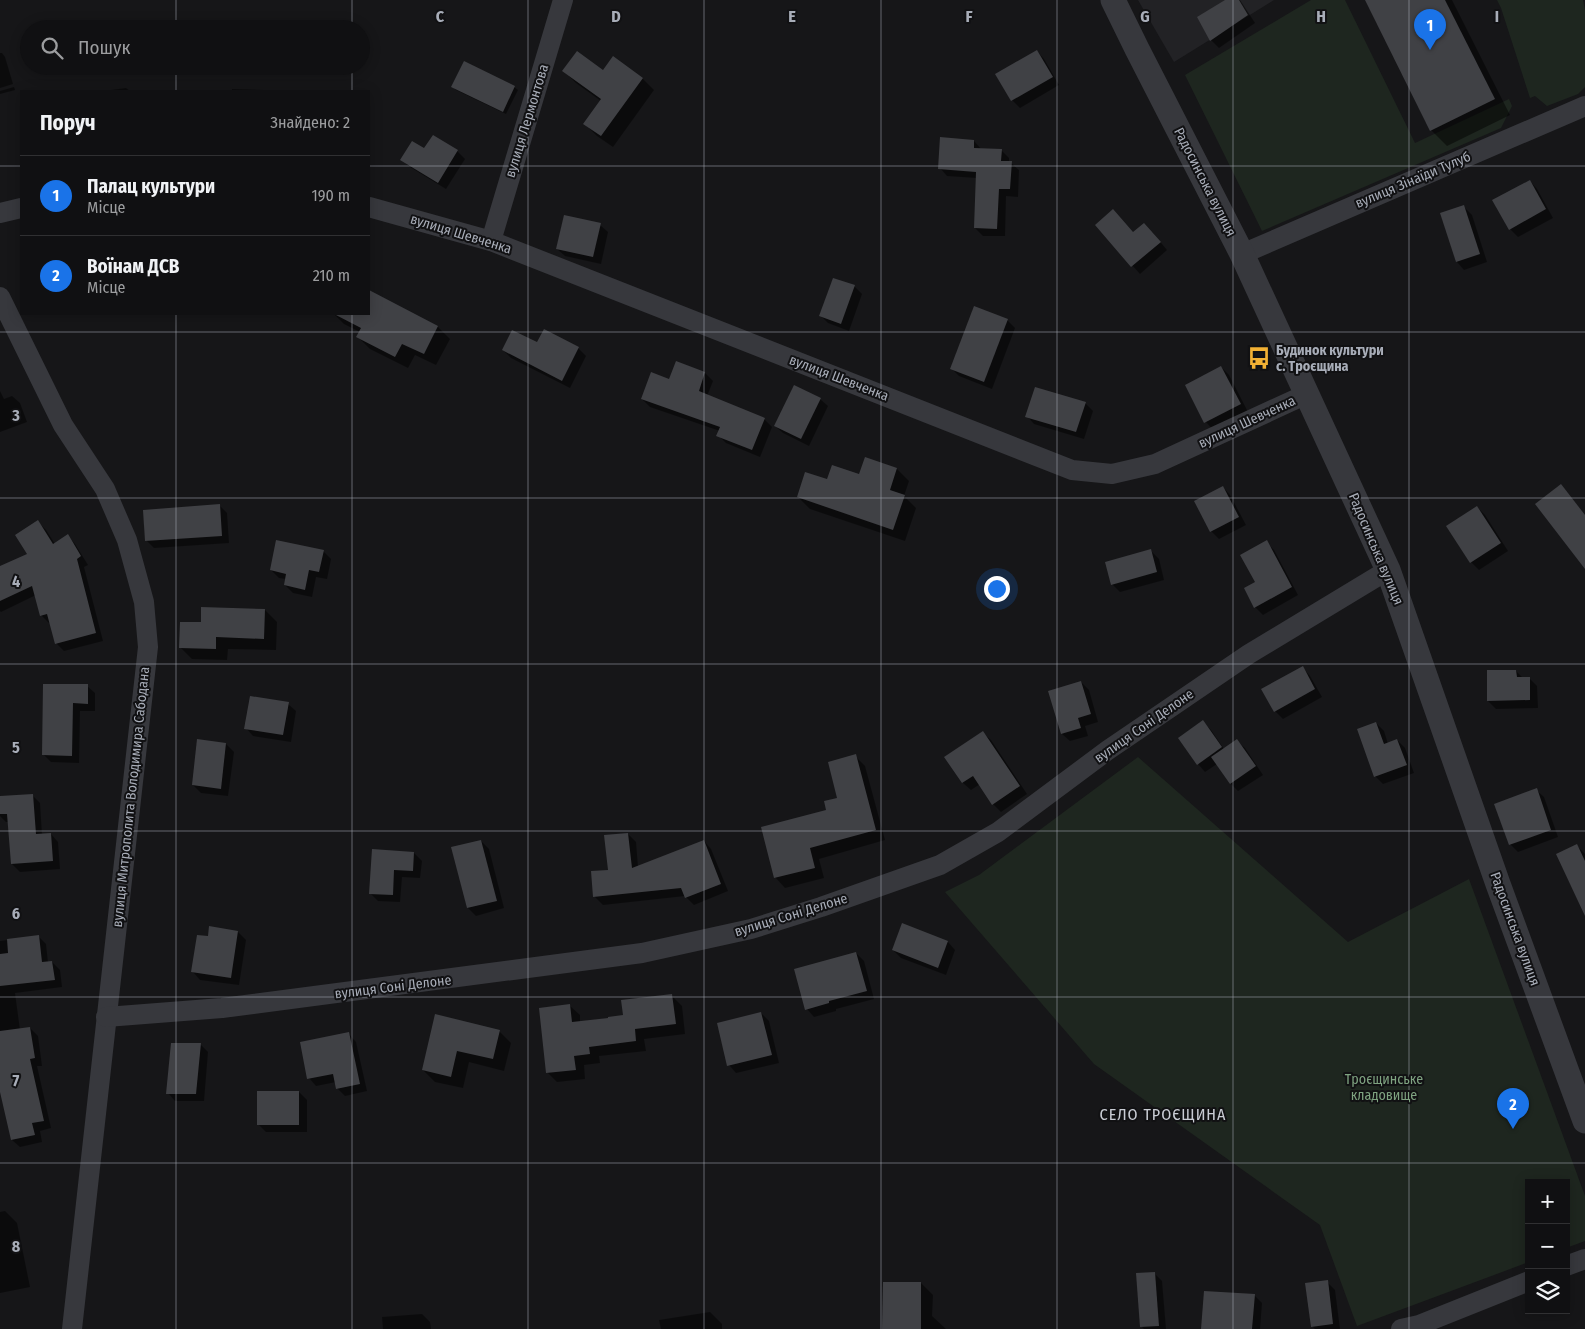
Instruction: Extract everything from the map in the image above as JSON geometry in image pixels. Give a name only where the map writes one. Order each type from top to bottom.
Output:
[{"type":"street","name":"вулиця Лермонтова","points":[[491,241],[563,0]]},
{"type":"street","name":"Радосинська вулиця","points":[[1113,0],[1242,254],[1388,570],[1498,884],[1585,1121]]},
{"type":"street","name":"вулиця Зінаїди Тулуб","points":[[1242,254],[1585,106]]},
{"type":"street","name":"вулиця Шевченка","points":[[370,207],[491,241],[1072,470],[1112,474],[1155,464],[1307,394]]},
{"type":"street","points":[[0,213],[20,208]]},
{"type":"street","name":"вулиця Митрополита Володимира Сабодана","points":[[0,297],[63,425],[105,489],[127,540],[144,602],[148,647],[72,1329]]},
{"type":"street","name":"вулиця Соні Делоне","points":[[106,1017],[232,1007],[642,953],[751,929],[821,907],[940,865],[998,832],[1108,750],[1249,654],[1388,570]]},
{"type":"street","points":[[1570,1264],[1585,1258]]},
{"type":"street","points":[[1401,1329],[1420,1325],[1525,1283]]},
{"type":"shaded area","points":[[1138,0],[1274,0],[1174,62]]},
{"type":"green space","points":[[1311,0],[1345,0],[1415,143],[1509,99],[1512,106],[1501,128],[1262,231],[1185,75]]},
{"type":"green space","points":[[1497,0],[1583,0],[1585,10],[1585,87],[1578,94],[1547,106],[1535,96],[1530,98]]},
{"type":"green space","name":"Троєщинське кладовище","points":[[1138,757],[1348,942],[1469,879],[1585,1196],[1585,1241],[1570,1247],[1570,1179],[1525,1179],[1525,1263],[1357,1326],[1320,1225],[1094,1064],[945,892],[979,875]]},
{"type":"building","points":[[1225,0],[1239,0],[1248,15],[1210,41],[1197,17]]},
{"type":"building","points":[[1365,0],[1445,0],[1495,99],[1430,131]]},
{"type":"building","points":[[1037,50],[1053,77],[1011,101],[995,74]]},
{"type":"building","points":[[577,51],[603,70],[613,56],[643,78],[601,136],[583,124],[601,99],[562,71]]},
{"type":"building","points":[[464,61],[515,86],[503,112],[451,87]]},
{"type":"building","points":[[433,135],[458,150],[438,183],[400,160],[412,141],[424,148]]},
{"type":"building","points":[[940,137],[974,140],[974,148],[1002,149],[1001,161],[1012,161],[1010,189],[999,189],[997,229],[974,228],[976,172],[938,169]]},
{"type":"building","points":[[1530,180],[1546,209],[1509,230],[1492,200]]},
{"type":"building","points":[[1464,205],[1480,254],[1456,262],[1440,213]]},
{"type":"building","points":[[1113,209],[1133,232],[1144,223],[1161,242],[1131,267],[1095,225]]},
{"type":"building","points":[[564,215],[601,223],[593,257],[556,249]]},
{"type":"building","points":[[833,278],[855,285],[841,324],[819,316]]},
{"type":"building","points":[[370,291],[438,326],[424,354],[402,344],[395,357],[356,337],[361,328],[336,315],[370,315]]},
{"type":"building","points":[[974,306],[1008,319],[984,382],[950,369]]},
{"type":"building","points":[[544,329],[579,347],[562,381],[502,350],[512,330],[537,342]]},
{"type":"building","points":[[676,361],[705,372],[699,391],[765,418],[752,450],[716,436],[720,427],[641,399],[651,372],[669,379]]},
{"type":"building","points":[[1221,366],[1241,404],[1204,423],[1185,385]]},
{"type":"building","points":[[794,385],[821,398],[801,439],[774,426]]},
{"type":"building","points":[[1035,387],[1086,402],[1076,432],[1025,417]]},
{"type":"building","points":[[865,457],[897,468],[890,490],[905,495],[893,530],[797,497],[805,472],[827,479],[832,465],[859,474]]},
{"type":"building","points":[[1561,484],[1585,515],[1585,569],[1535,504]]},
{"type":"building","points":[[1223,486],[1239,517],[1210,532],[1194,501]]},
{"type":"building","points":[[220,504],[222,536],[145,541],[143,510]]},
{"type":"building","points":[[1477,506],[1501,543],[1470,563],[1446,526]]},
{"type":"building","points":[[38,520],[53,544],[68,534],[81,556],[77,559],[96,633],[55,644],[47,614],[40,616],[32,586],[0,601],[0,566],[27,554],[15,535]]},
{"type":"building","points":[[276,540],[324,550],[319,572],[309,570],[305,590],[284,585],[286,574],[270,570]]},
{"type":"building","points":[[1267,540],[1292,587],[1254,608],[1244,588],[1255,582],[1240,555]]},
{"type":"building","points":[[1151,549],[1157,572],[1111,585],[1105,562]]},
{"type":"building","points":[[201,607],[265,609],[264,639],[216,637],[216,649],[179,648],[180,622],[201,622]]},
{"type":"building","points":[[1303,666],[1315,689],[1274,712],[1261,689]]},
{"type":"building","points":[[1487,670],[1516,670],[1517,677],[1530,677],[1530,700],[1487,701]]},
{"type":"building","points":[[1081,681],[1091,714],[1078,718],[1081,728],[1061,734],[1048,691]]},
{"type":"building","points":[[43,684],[88,684],[88,704],[73,703],[72,756],[42,755]]},
{"type":"building","points":[[250,696],[289,702],[283,735],[244,729]]},
{"type":"building","points":[[1203,720],[1222,747],[1197,765],[1178,738]]},
{"type":"building","points":[[1376,722],[1384,744],[1397,739],[1407,765],[1374,777],[1357,729]]},
{"type":"building","points":[[983,731],[1020,786],[992,805],[973,776],[962,783],[944,757]]},
{"type":"building","points":[[197,739],[226,743],[221,789],[192,785]]},
{"type":"building","points":[[1237,739],[1256,766],[1230,784],[1211,757]]},
{"type":"building","points":[[856,754],[876,830],[810,848],[815,868],[774,878],[761,827],[826,810],[824,801],[837,798],[828,762]]},
{"type":"building","points":[[1537,788],[1551,830],[1509,845],[1494,804]]},
{"type":"building","points":[[33,794],[36,834],[51,833],[53,861],[11,864],[7,814],[0,814],[0,796]]},
{"type":"building","points":[[628,833],[632,868],[704,840],[721,884],[685,898],[681,888],[593,897],[591,871],[608,870],[604,835]]},
{"type":"building","points":[[481,840],[497,901],[467,908],[451,847]]},
{"type":"building","points":[[1577,844],[1585,861],[1585,916],[1556,854]]},
{"type":"building","points":[[372,849],[414,852],[413,871],[394,870],[393,895],[369,894]]},
{"type":"building","points":[[902,923],[948,941],[938,968],[892,950]]},
{"type":"building","points":[[209,926],[238,931],[231,978],[191,972],[197,935],[208,936]]},
{"type":"building","points":[[39,935],[42,962],[52,961],[55,980],[0,986],[0,954],[8,953],[7,939]]},
{"type":"building","points":[[856,952],[867,991],[829,1001],[829,1003],[805,1010],[794,969]]},
{"type":"building","points":[[672,994],[676,1024],[635,1029],[636,1041],[589,1047],[590,1054],[574,1056],[576,1070],[546,1073],[539,1008],[570,1004],[572,1022],[623,1015],[621,1000]]},
{"type":"building","points":[[761,1012],[772,1055],[727,1066],[717,1023]]},
{"type":"building","points":[[435,1014],[500,1030],[493,1059],[457,1051],[451,1077],[422,1070]]},
{"type":"building","points":[[30,1027],[35,1058],[30,1059],[44,1121],[32,1123],[35,1135],[11,1140],[0,1092],[0,1031]]},
{"type":"building","points":[[349,1032],[360,1084],[336,1089],[333,1074],[307,1079],[300,1042]]},
{"type":"building","points":[[171,1043],[201,1043],[196,1094],[166,1094]]},
{"type":"building","points":[[257,1091],[299,1091],[299,1125],[257,1125]]},
{"type":"building","points":[[1155,1272],[1159,1326],[1140,1327],[1136,1273]]},
{"type":"building","points":[[1328,1280],[1333,1324],[1311,1327],[1305,1283]]},
{"type":"building","points":[[883,1282],[921,1282],[921,1329],[882,1329]]},
{"type":"building","points":[[1204,1291],[1255,1294],[1252,1329],[1201,1329]]},
{"type":"place","name":"Палац культури","points":[[1430,50]]},
{"type":"place","name":"Будинок культури с. Троєщина","points":[[1259,358]]},
{"type":"place","name":"Воїнам ДСВ","points":[[1513,1129]]},
{"type":"district","name":"СЕЛО ТРОЄЩИНА","points":[[1163,1114]]}]
